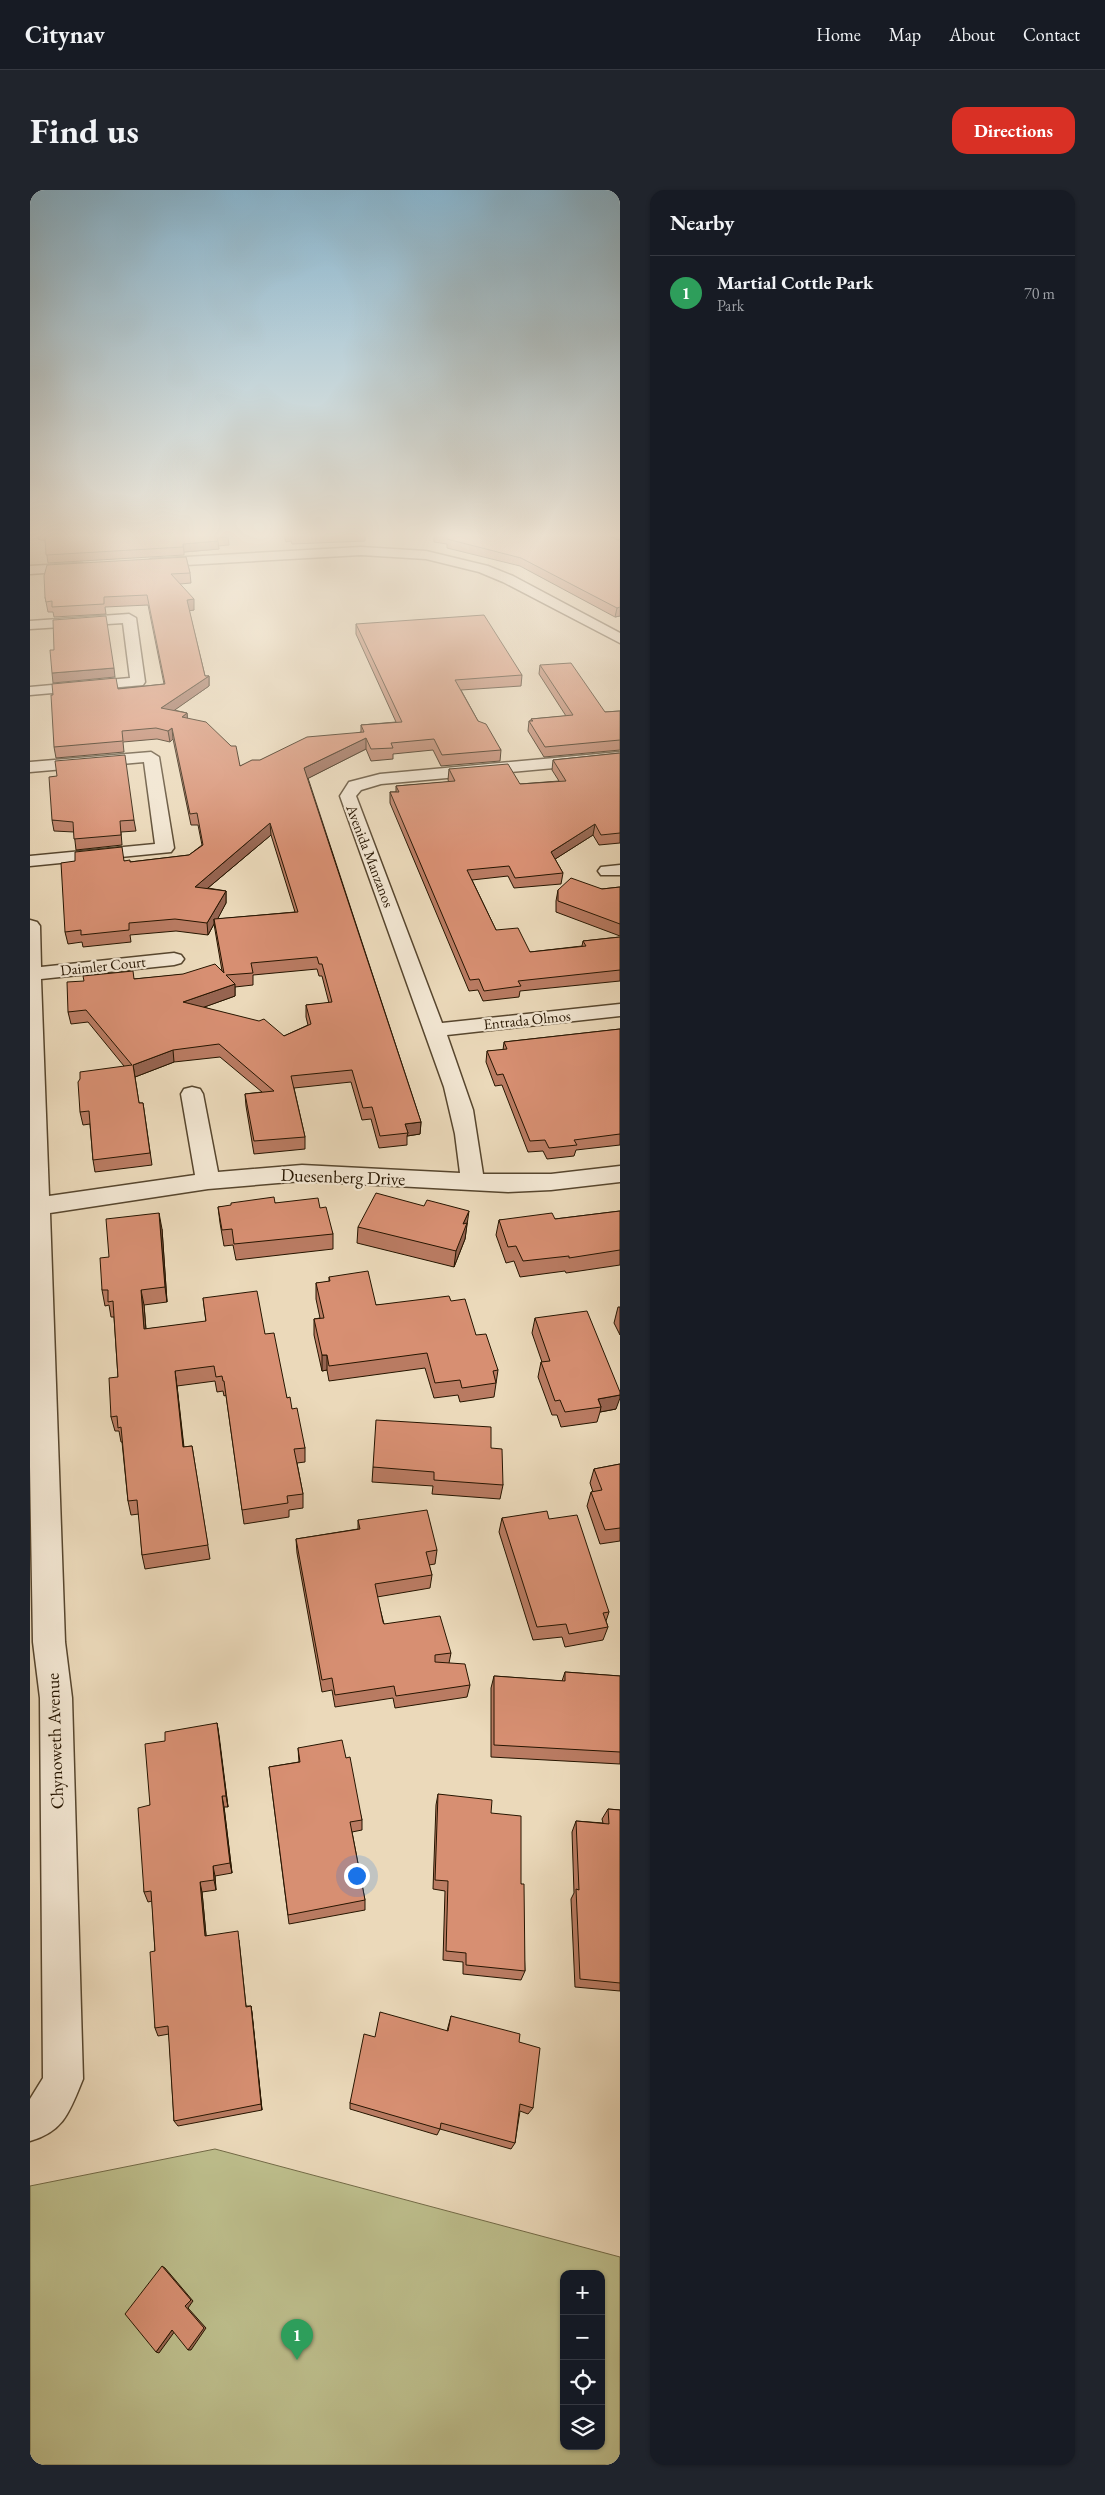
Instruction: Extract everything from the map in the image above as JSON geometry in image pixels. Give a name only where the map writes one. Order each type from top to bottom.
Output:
[{"type":"street","points":[[30,691],[138,682],[132,642]]},
{"type":"street","points":[[30,767],[151,757],[165,848],[30,861]]},
{"type":"street","name":"Avenida Manzanos","points":[[472,1181],[472,1154],[467,1124],[435,1030],[348,796],[355,786],[380,779],[620,757]]},
{"type":"street","name":"Chynoweth Avenue","points":[[30,926],[49,1642],[56,1698],[63,2080],[53,2103],[35,2121],[30,2121]]},
{"type":"street","name":"Daimler Court","points":[[31,974],[174,959]]},
{"type":"street","name":"Entrada Olmos","points":[[435,1030],[620,1010]]},
{"type":"street","points":[[192,1094],[208,1181]]},
{"type":"street","name":"Duesenberg Drive","points":[[37,1206],[208,1181],[302,1173],[508,1184],[551,1182],[620,1174]]},
{"type":"green space","points":[[215,2149],[620,2257],[620,2465],[30,2465],[30,2186]]},
{"type":"building","points":[[54,642],[110,642],[114,668],[52,673],[50,650],[54,650]]},
{"type":"building","points":[[157,642],[197,642],[205,676],[209,676],[161,708],[187,713],[182,717],[206,722],[231,746],[236,746],[240,766],[252,760],[260,760],[307,737],[364,732],[361,725],[402,722],[365,642],[501,642],[522,675],[455,680],[478,721],[486,724],[501,750],[442,755],[434,739],[391,743],[393,748],[371,749],[366,738],[304,768],[421,1122],[405,1124],[408,1133],[380,1136],[372,1107],[363,1108],[352,1070],[291,1076],[305,1137],[254,1141],[245,1094],[274,1091],[219,1044],[173,1050],[133,1065],[139,1103],[143,1103],[150,1153],[93,1160],[89,1111],[80,1112],[78,1082],[80,1072],[132,1065],[86,1010],[68,1012],[67,982],[84,981],[83,976],[133,971],[134,979],[183,974],[215,964],[224,973],[214,919],[298,912],[270,823],[195,887],[226,891],[207,923],[175,919],[129,923],[129,930],[81,935],[81,930],[65,932],[61,863],[75,861],[75,852],[122,847],[124,861],[130,860],[130,862],[189,855],[203,845],[197,813],[190,814],[172,728],[168,731],[156,728],[122,731],[123,741],[54,747],[52,684],[116,678],[118,689],[165,684]],"holes":[[[317,957],[319,964],[322,964],[332,1002],[306,1005],[311,1024],[284,1036],[264,1019],[259,1021],[183,1002],[235,984],[226,975],[253,973],[251,963]]]},
{"type":"building","points":[[571,663],[605,712],[620,711],[620,740],[545,747],[529,721],[533,721],[531,719],[573,715],[540,665]]},
{"type":"building","points":[[620,753],[620,833],[601,835],[595,824],[551,852],[563,873],[515,878],[509,866],[467,870],[496,930],[518,928],[530,952],[586,946],[583,941],[620,937],[620,970],[518,981],[521,986],[484,991],[479,979],[470,980],[390,792],[399,792],[396,786],[455,781],[449,769],[508,764],[520,784],[566,781],[553,760]]},
{"type":"building","points":[[125,755],[134,820],[120,821],[121,835],[74,839],[73,822],[52,820],[49,777],[57,776],[55,761]]},
{"type":"building","points":[[571,878],[602,889],[620,887],[620,924],[558,901],[558,890]]},
{"type":"building","points":[[620,1029],[620,1134],[574,1140],[577,1145],[549,1148],[545,1140],[530,1141],[503,1074],[497,1075],[487,1051],[507,1049],[504,1042]]},
{"type":"building","points":[[376,1193],[424,1206],[427,1200],[469,1211],[463,1224],[467,1223],[456,1251],[358,1227]]},
{"type":"building","points":[[274,1197],[275,1203],[318,1198],[320,1208],[326,1207],[333,1234],[234,1244],[232,1229],[222,1230],[218,1207],[231,1205],[231,1203]]},
{"type":"building","points":[[620,1211],[620,1250],[569,1258],[569,1256],[523,1261],[516,1246],[508,1247],[499,1220],[552,1213],[555,1219]]},
{"type":"building","points":[[159,1213],[165,1287],[141,1290],[144,1329],[206,1321],[203,1298],[257,1291],[265,1334],[274,1333],[287,1398],[290,1397],[292,1409],[297,1408],[305,1448],[294,1449],[303,1494],[287,1496],[288,1503],[242,1510],[222,1376],[216,1377],[214,1366],[175,1371],[183,1447],[192,1446],[208,1545],[142,1555],[137,1500],[128,1501],[121,1427],[118,1428],[117,1416],[111,1417],[109,1378],[118,1377],[113,1301],[108,1302],[108,1290],[102,1290],[100,1258],[109,1257],[106,1219]]},
{"type":"building","points":[[368,1271],[376,1305],[449,1296],[451,1301],[465,1299],[476,1335],[486,1334],[498,1370],[493,1371],[496,1383],[462,1388],[460,1380],[435,1383],[427,1353],[329,1366],[327,1355],[322,1355],[314,1319],[324,1318],[316,1283],[330,1281],[329,1277]]},
{"type":"building","points":[[587,1311],[620,1395],[598,1399],[601,1407],[565,1412],[560,1400],[555,1401],[541,1362],[550,1361],[535,1318]]},
{"type":"building","points":[[376,1420],[491,1427],[491,1448],[502,1449],[503,1485],[434,1480],[434,1472],[373,1467]]},
{"type":"building","points":[[620,1464],[620,1528],[605,1530],[591,1492],[602,1490],[594,1469]]},
{"type":"building","points":[[427,1510],[437,1550],[426,1552],[432,1575],[375,1584],[383,1622],[384,1624],[440,1616],[451,1653],[435,1655],[435,1662],[465,1664],[470,1685],[396,1696],[394,1686],[335,1695],[332,1678],[322,1680],[296,1539],[360,1529],[358,1520]]},
{"type":"building","points":[[547,1511],[549,1519],[577,1515],[609,1612],[603,1613],[608,1627],[569,1634],[566,1624],[537,1627],[502,1518]]},
{"type":"building","points":[[565,1672],[620,1676],[620,1752],[494,1745],[494,1676],[565,1681]]},
{"type":"building","points":[[217,1723],[226,1796],[222,1796],[230,1863],[213,1866],[214,1880],[200,1882],[205,1936],[238,1931],[246,2007],[251,2006],[261,2104],[174,2121],[168,2026],[155,2028],[150,1952],[155,1951],[151,1891],[144,1892],[138,1808],[150,1805],[145,1744],[165,1741],[165,1732]]},
{"type":"building","points":[[342,1740],[346,1758],[350,1757],[362,1820],[350,1822],[365,1900],[288,1915],[269,1767],[300,1762],[298,1748]]},
{"type":"building","points":[[438,1794],[492,1800],[491,1813],[521,1816],[521,1884],[524,1884],[525,1971],[466,1965],[466,1953],[446,1951],[448,1881],[435,1880]]},
{"type":"building","points":[[608,1809],[620,1810],[620,1983],[580,1979],[576,1889],[579,1890],[576,1821],[609,1824]]},
{"type":"building","points":[[380,2012],[448,2031],[451,2016],[520,2034],[519,2042],[540,2048],[533,2108],[520,2104],[515,2143],[441,2123],[440,2129],[350,2103],[364,2034],[375,2037]]},
{"type":"building","points":[[162,2266],[191,2300],[185,2306],[204,2328],[188,2350],[172,2330],[156,2352],[125,2314]]},
{"type":"place","name":"Martial Cottle Park","points":[[297,2360]]}]
